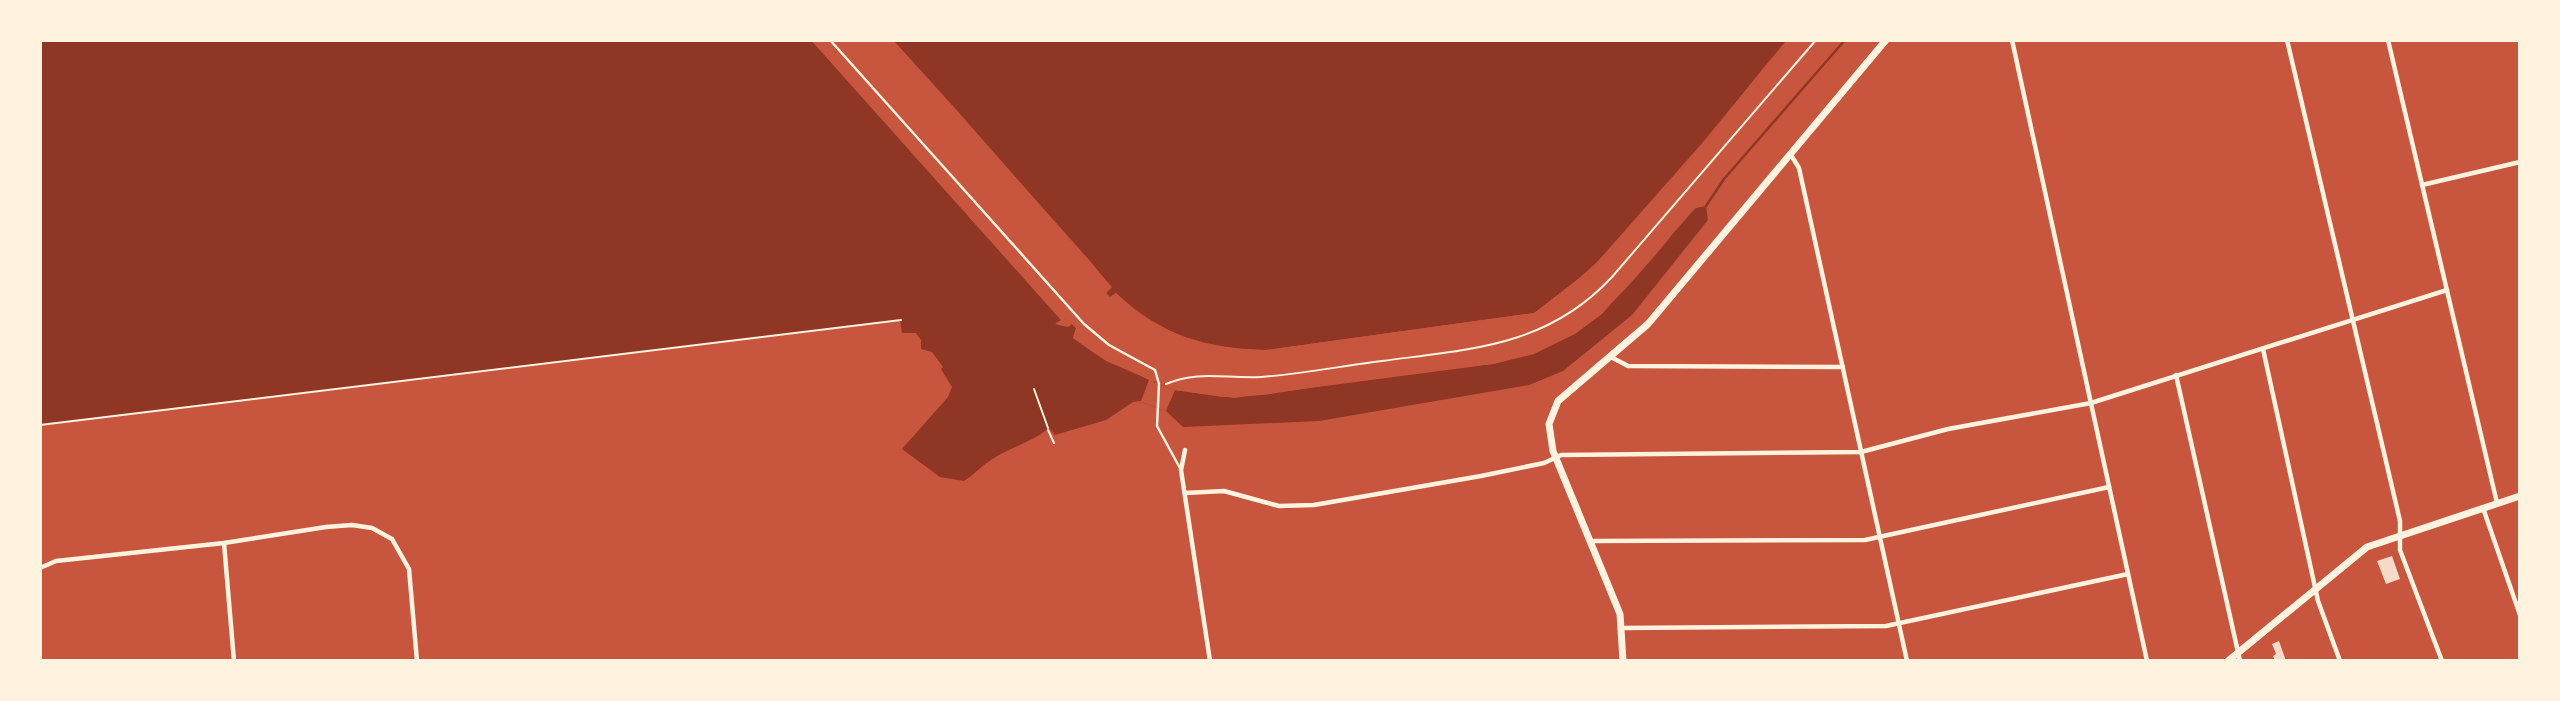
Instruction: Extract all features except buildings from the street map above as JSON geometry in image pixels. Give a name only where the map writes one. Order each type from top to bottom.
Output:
[{"type":"main road","points":[[1623,661],[1623,628],[1615,600],[1555,455],[1549,424],[1553,408],[1563,396],[1648,324],[1886,40]]},
{"type":"main road","points":[[2228,661],[2239,657],[2315,587],[2362,550],[2399,534],[2520,496]]},
{"type":"street","points":[[2012,40],[2147,661]]},
{"type":"street","points":[[2287,40],[2400,521],[2400,550],[2442,661]]},
{"type":"street","points":[[2388,40],[2497,503]]},
{"type":"street","points":[[1789,153],[1799,168],[1907,661]]},
{"type":"street","points":[[2422,185],[2520,162]]},
{"type":"street","points":[[1185,492],[1224,491],[1279,506],[1314,505],[1544,463],[1555,455],[1861,452],[1948,429],[2091,403],[2447,289]]},
{"type":"street","points":[[2263,349],[2315,587],[2340,661]]},
{"type":"street","points":[[1610,356],[1628,366],[1843,367]]},
{"type":"street","points":[[2176,375],[2239,657]]},
{"type":"street","points":[[1185,450],[1181,471],[1210,661]]},
{"type":"street","points":[[1591,541],[1860,540],[2109,487]]},
{"type":"street","points":[[2483,508],[2520,615]]},
{"type":"street","points":[[40,568],[56,561],[352,525],[380,531],[393,540],[409,569],[417,661]]},
{"type":"street","points":[[224,542],[234,661]]},
{"type":"street","points":[[1623,628],[1899,624],[2128,573]]},
{"type":"lane","points":[[830,40],[1084,324],[1109,345],[1155,370],[1159,389],[1157,426],[1181,471]]},
{"type":"path","points":[[1159,389],[1197,374],[1271,376],[1498,344],[1552,325],[1580,308],[1612,277],[1816,40]]},
{"type":"path","points":[[40,425],[901,320]]},
{"type":"path","points":[[1034,388],[1054,443]]},
{"type":"shaded area","points":[[40,40],[811,40],[1062,321],[1056,323],[1072,324],[1076,328],[1073,338],[1106,361],[1174,390],[1234,398],[1493,364],[1546,347],[1568,337],[1604,311],[1696,208],[1706,206],[1708,220],[1632,315],[1563,371],[1529,385],[1319,421],[1183,427],[1166,411],[1141,402],[1127,413],[1059,442],[1049,428],[991,460],[964,481],[940,477],[902,449],[948,397],[952,387],[941,369],[943,367],[932,352],[921,349],[921,340],[916,333],[902,333],[900,320],[40,425]]},
{"type":"shaded area","points":[[893,40],[1787,40],[1637,222],[1570,286],[1534,313],[1266,350],[1223,346],[1185,337],[1150,320],[1116,293],[1110,297],[1106,293],[1111,287],[1090,261]]},
{"type":"pier","points":[[811,40],[814,40],[909,148],[996,239],[1065,319],[1064,323],[1074,322],[1080,329],[1076,336],[1108,357],[1147,374],[1154,382],[1174,390],[1174,386],[1222,393],[1263,392],[1492,360],[1532,351],[1574,331],[1599,312],[1689,209],[1699,204],[1602,314],[1575,334],[1534,354],[1493,364],[1385,376],[1264,395],[1222,397],[1175,390],[1166,411],[1141,402],[1129,415],[1101,432],[1059,445],[1050,427],[1055,435],[1106,420],[1133,402],[1141,401],[1149,380],[1094,353],[1073,338],[1076,328],[1072,324],[1068,327],[1055,324],[1061,320]]},
{"type":"pier","points":[[889,40],[893,40],[953,106],[1112,287],[1106,293],[1110,297],[1116,293],[1140,315],[1188,341],[1230,349],[1266,350],[1534,313],[1591,269],[1703,142],[1787,40],[1790,40],[1624,239],[1572,291],[1535,316],[1266,354],[1229,353],[1187,344],[1138,318],[1116,298],[1108,300],[1103,294],[1107,287],[1087,263]]},
{"type":"waterway","points":[[1706,206],[1724,179],[1845,40]]}]
